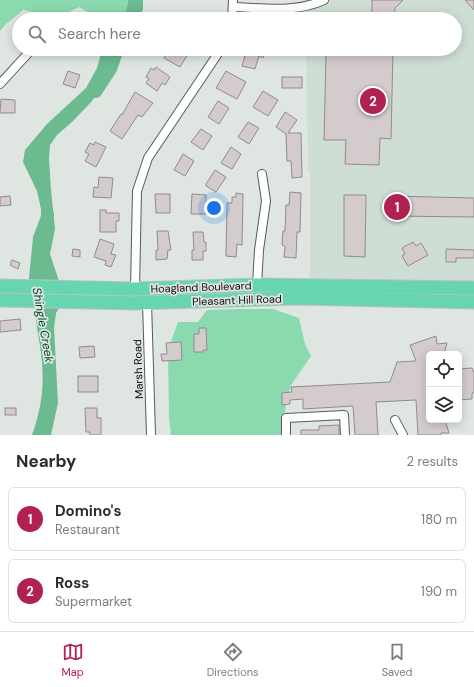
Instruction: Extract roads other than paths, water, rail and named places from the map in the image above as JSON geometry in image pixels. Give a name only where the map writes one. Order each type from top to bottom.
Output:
[{"type":"main road","name":"Hoagland Boulevard","points":[[0,286],[135,289],[257,285],[474,288]]},
{"type":"main road","points":[[147,302],[160,294],[181,288]]},
{"type":"main road","points":[[111,302],[126,297],[135,289]]},
{"type":"main road","name":"Pleasant Hill Road","points":[[0,300],[147,302],[297,298],[474,302]]},
{"type":"street","points":[[233,4],[283,9],[309,6],[324,0]]},
{"type":"street","points":[[0,84],[26,56]]},
{"type":"street","points":[[135,289],[136,191],[146,162],[216,56]]},
{"type":"street","points":[[257,285],[258,250],[265,215],[266,201],[262,174]]},
{"type":"street","name":"Marsh Road","points":[[147,302],[151,435]]},
{"type":"street","points":[[286,435],[286,418],[344,415],[345,435]]},
{"type":"street","points":[[395,420],[402,435]]},
{"type":"water","points":[[128,0],[143,0],[142,12],[126,12]]},
{"type":"water","points":[[100,56],[116,56],[104,82],[92,101],[57,135],[50,145],[49,159],[55,229],[50,254],[59,284],[36,283],[41,256],[41,209],[37,191],[23,162],[25,150],[47,124],[86,88],[97,68]]},
{"type":"water","points":[[35,305],[59,305],[56,313],[54,328],[58,403],[51,435],[32,435],[38,415],[43,385]]},
{"type":"waterway","name":"Shingle Creek","points":[[96,92],[111,69],[116,56]]},
{"type":"waterway","name":"Shingle Creek","points":[[36,296],[35,278],[39,238],[48,214]]},
{"type":"place","name":"Ross","points":[[373,101]]},
{"type":"place","name":"Domino's","points":[[397,207]]}]
